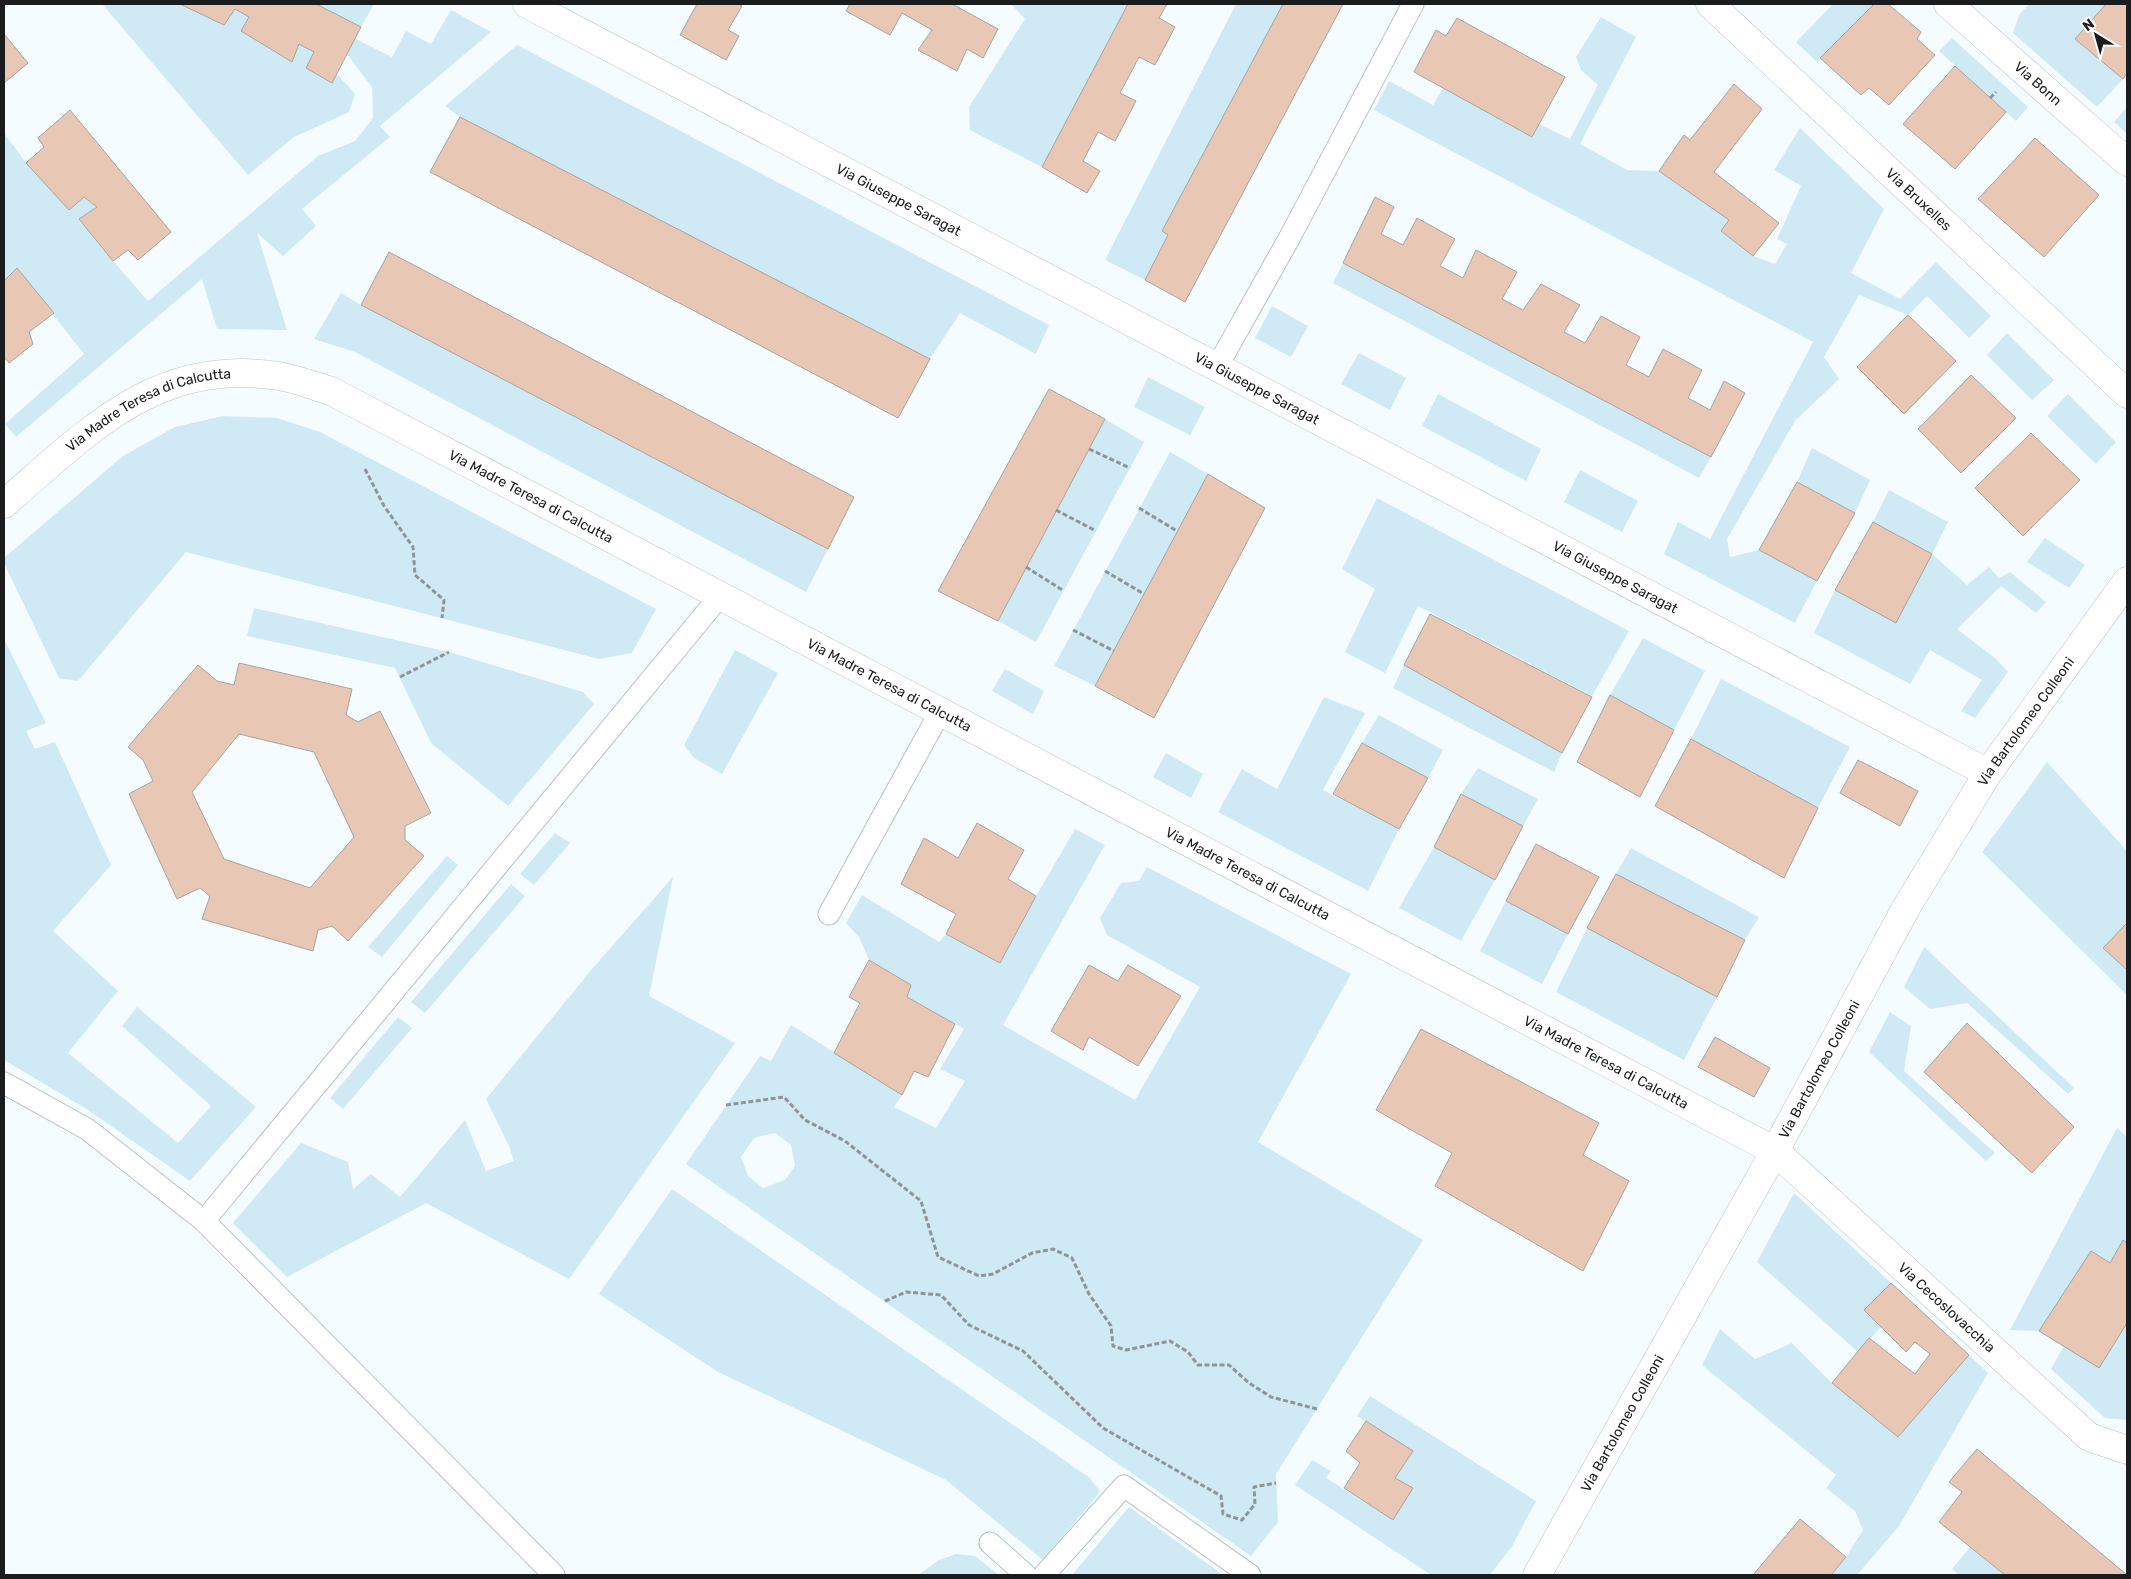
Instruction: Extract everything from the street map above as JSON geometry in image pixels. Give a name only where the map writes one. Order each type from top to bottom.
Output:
[{"type":"street","name":"Via Giuseppe Saragat","points":[[527,4],[1988,773]]},
{"type":"street","name":"Via Bruxelles","points":[[1710,4],[2127,394]]},
{"type":"street","name":"Via Bonn","points":[[1948,4],[2127,162]]},
{"type":"street","name":"Via Madre Teresa di Calcutta","points":[[4,504],[90,430],[126,405],[168,385],[220,373],[280,376],[330,391],[1775,1151]]},
{"type":"street","name":"Via Bartolomeo Colleoni","points":[[1537,1575],[1775,1151],[1906,908],[1988,773],[2127,581]]},
{"type":"street","name":"Via Cecoslovacchia","points":[[1775,1151],[2089,1437],[2127,1450]]},
{"type":"lane","points":[[1217,367],[1291,235],[1413,4]]},
{"type":"lane","points":[[204,1221],[720,596]]},
{"type":"lane","points":[[829,914],[940,712]]},
{"type":"lane","points":[[4,1083],[87,1129],[204,1221],[554,1575]]},
{"type":"lane","points":[[1044,1575],[1124,1486],[1250,1575]]},
{"type":"lane","points":[[990,1543],[1026,1575]]},
{"type":"path","points":[[1089,449],[1130,468]]},
{"type":"path","points":[[365,469],[384,506],[413,547],[415,575],[444,600],[442,618]]},
{"type":"path","points":[[1139,508],[1177,531]]},
{"type":"path","points":[[1056,510],[1096,531]]},
{"type":"path","points":[[1026,567],[1064,591]]},
{"type":"path","points":[[1105,571],[1144,594]]},
{"type":"path","points":[[1073,630],[1114,651]]},
{"type":"path","points":[[400,677],[448,652]]},
{"type":"path","points":[[726,1105],[784,1097],[805,1120],[845,1141],[921,1201],[938,1257],[979,1276],[993,1274],[1032,1254],[1054,1249],[1072,1258],[1089,1294],[1111,1326],[1114,1346],[1126,1350],[1170,1340],[1188,1352],[1198,1365],[1229,1365],[1249,1383],[1271,1397],[1317,1409]]},
{"type":"path","points":[[885,1301],[906,1292],[941,1295],[969,1325],[1023,1351],[1103,1428],[1221,1496],[1223,1514],[1242,1520],[1255,1504],[1254,1488],[1276,1483]]},
{"type":"shaded area","points":[[102,4],[180,4],[224,25],[235,9],[249,17],[241,31],[291,62],[299,44],[314,52],[306,68],[332,83],[337,74],[355,94],[349,112],[294,137],[248,175]]},
{"type":"shaded area","points":[[316,4],[374,4],[361,27]]},
{"type":"shaded area","points":[[1011,4],[1128,4],[1042,167],[970,130],[969,107],[1025,19]]},
{"type":"shaded area","points":[[1236,4],[1283,4],[1162,231],[1168,235],[1145,280],[1105,260]]},
{"type":"shaded area","points":[[1833,4],[1874,4],[1820,58],[1818,63],[1796,42]]},
{"type":"shaded area","points":[[2029,4],[2106,4],[2075,39],[2123,79],[2097,107],[2013,33],[2019,15]]},
{"type":"shaded area","points":[[451,10],[491,32],[380,126],[390,137],[302,209],[316,226],[283,256],[257,233],[287,330],[217,329],[202,279],[16,437],[5,424],[84,354],[17,269],[4,281],[4,133],[26,163],[69,210],[84,197],[97,207],[79,219],[148,301],[318,156],[355,141],[373,118],[372,87],[347,54],[354,38],[392,57],[406,31],[431,44]]},
{"type":"shaded area","points":[[1601,17],[1636,37],[1580,144],[1627,170],[1659,171],[1729,220],[1722,232],[1753,256],[1775,264],[1787,244],[1777,239],[1801,186],[1774,170],[1800,128],[1884,209],[1851,273],[1900,299],[1936,262],[1991,316],[1969,338],[1927,296],[1908,315],[1859,295],[1824,357],[1839,379],[1795,421],[1727,539],[1730,557],[1759,550],[1817,581],[1795,623],[1664,554],[1678,522],[1710,539],[1813,342],[1374,110],[1389,81],[1433,105],[1443,88],[1532,137],[1539,124],[1570,139],[1598,85],[1581,70],[1576,57]]},
{"type":"shaded area","points":[[1952,38],[2028,107],[2016,121],[1939,51]]},
{"type":"shaded area","points":[[517,45],[1049,325],[1036,354],[960,313],[930,359],[460,117],[445,106]]},
{"type":"shaded area","points":[[2127,107],[2127,134],[2114,122]]},
{"type":"shaded area","points":[[1343,263],[1711,457],[1699,478],[1333,283]]},
{"type":"shaded area","points":[[341,293],[828,549],[806,592],[355,352],[314,339]]},
{"type":"shaded area","points":[[1272,306],[1308,326],[1291,357],[1255,338]]},
{"type":"shaded area","points":[[2007,333],[2054,380],[2032,400],[1987,355]]},
{"type":"shaded area","points":[[1359,353],[1406,378],[1390,410],[1341,384]]},
{"type":"shaded area","points":[[1148,377],[1205,407],[1190,435],[1134,407]]},
{"type":"shaded area","points":[[1438,394],[1541,449],[1526,481],[1422,426]]},
{"type":"shaded area","points":[[2068,394],[2116,442],[2096,464],[2047,416]]},
{"type":"shaded area","points":[[223,416],[277,418],[320,432],[656,609],[632,653],[599,659],[186,552],[78,681],[59,678],[4,563],[4,558],[123,456],[175,427]]},
{"type":"shaded area","points":[[1105,419],[1144,442],[1036,642],[998,621]]},
{"type":"shaded area","points":[[1812,448],[1870,480],[1855,513],[1797,482]]},
{"type":"shaded area","points":[[1170,452],[1208,474],[1095,686],[1054,666]]},
{"type":"shaded area","points":[[1580,470],[1638,501],[1622,532],[1564,502]]},
{"type":"shaded area","points":[[1889,490],[1948,522],[1932,554],[1873,522]]},
{"type":"shaded area","points":[[1377,498],[1629,631],[1592,696],[1418,606],[1385,673],[1345,652],[1375,589],[1342,569]]},
{"type":"shaded area","points":[[2045,538],[2085,565],[2069,588],[2027,562]]},
{"type":"shaded area","points":[[1932,554],[1967,585],[1989,567],[1999,578],[2010,572],[2046,602],[2036,613],[2001,586],[1957,629],[1995,658],[2008,672],[1975,718],[1961,711],[1982,680],[1930,650],[1910,684],[1814,633],[1835,590],[1896,622]]},
{"type":"shaded area","points":[[254,608],[449,652],[583,692],[594,704],[508,806],[431,743],[395,668],[247,636]]},
{"type":"shaded area","points":[[1643,638],[1705,671],[1674,730],[1610,695]]},
{"type":"shaded area","points":[[4,639],[46,723],[26,731],[35,749],[55,742],[111,865],[53,931],[118,991],[68,1053],[178,1143],[211,1106],[122,1026],[137,1007],[256,1107],[190,1181],[88,1110],[4,1060]]},
{"type":"shaded area","points":[[735,650],[778,673],[722,774],[694,758],[684,745]]},
{"type":"shaded area","points":[[1404,665],[1562,753],[1554,772],[1393,688]]},
{"type":"shaded area","points":[[1005,669],[1044,691],[1033,714],[992,691]]},
{"type":"shaded area","points":[[1721,679],[1850,747],[1818,808],[1691,739]]},
{"type":"shaded area","points":[[1324,697],[1365,713],[1323,790],[1399,829],[1368,891],[1218,812],[1242,769],[1277,789]]},
{"type":"shaded area","points":[[1379,715],[1443,750],[1428,778],[1362,743]]},
{"type":"shaded area","points":[[1166,753],[1203,774],[1191,798],[1153,777]]},
{"type":"shaded area","points":[[2047,762],[2127,851],[2127,923],[2103,948],[2127,970],[2127,995],[1982,852]]},
{"type":"shaded area","points":[[1478,768],[1538,799],[1523,826],[1461,794]]},
{"type":"shaded area","points":[[1075,829],[1105,845],[1003,1025],[1135,1100],[1200,987],[1107,935],[1100,918],[1121,883],[1139,881],[1147,867],[1351,974],[1258,1142],[1423,1240],[1276,1474],[1278,1522],[1251,1556],[686,1164],[760,1056],[771,1061],[791,1025],[902,1095],[894,1107],[936,1128],[965,1081],[940,1069],[964,1029],[907,997],[911,985],[869,960],[859,937],[846,923],[862,895],[939,942],[946,934],[1000,963]],"holes":[[[775,1133],[791,1145],[795,1166],[785,1180],[763,1188],[748,1176],[741,1157],[754,1138]]]},
{"type":"shaded area","points":[[555,833],[570,843],[534,885],[520,874]]},
{"type":"shaded area","points":[[1434,847],[1495,880],[1461,941],[1399,908]]},
{"type":"shaded area","points":[[1631,848],[1759,917],[1745,940],[1616,874]]},
{"type":"shaded area","points":[[447,856],[458,865],[382,957],[368,947]]},
{"type":"shaded area","points":[[673,877],[649,996],[735,1043],[569,1279],[426,1203],[287,1277],[233,1223],[301,1143],[348,1162],[353,1189],[371,1174],[400,1197],[465,1120],[486,1171],[514,1161],[509,1146],[486,1099],[592,969]]},
{"type":"shaded area","points":[[511,884],[525,896],[425,1013],[411,1002]]},
{"type":"shaded area","points":[[1506,901],[1568,934],[1542,984],[1480,951]]},
{"type":"shaded area","points":[[1587,928],[1717,997],[1684,1060],[1556,992]]},
{"type":"shaded area","points":[[1924,947],[2074,1088],[2068,1094],[1967,1003],[1930,1009],[1904,987]]},
{"type":"shaded area","points":[[1890,1012],[1911,1026],[1904,1071],[1995,1153],[1986,1161],[1869,1052]]},
{"type":"shaded area","points":[[398,1017],[412,1028],[343,1109],[330,1098]]},
{"type":"shaded area","points":[[2117,1128],[2127,1137],[2127,1243],[2123,1241],[2110,1263],[2091,1252],[2039,1331],[2010,1330]]},
{"type":"shaded area","points":[[672,1189],[1090,1478],[1100,1492],[1043,1560],[946,1480],[718,1372],[599,1294]]},
{"type":"shaded area","points":[[1794,1193],[1891,1283],[1864,1310],[1881,1327],[1858,1352],[1757,1262]]},
{"type":"shaded area","points":[[2127,1323],[2127,1420],[2105,1418],[2051,1369],[2064,1346],[2099,1367]]},
{"type":"shaded area","points":[[1720,1329],[1755,1359],[1792,1343],[1832,1383],[1898,1437],[1969,1355],[1988,1373],[1899,1526],[1857,1575],[1831,1575],[1846,1557],[1863,1530],[1855,1511],[1826,1488],[1836,1475],[1702,1365]]},
{"type":"shaded area","points":[[1370,1396],[1536,1501],[1512,1546],[1490,1575],[1431,1575],[1295,1485],[1312,1460],[1331,1471],[1326,1478],[1393,1520],[1413,1488],[1395,1478],[1413,1451],[1357,1416]]},
{"type":"shaded area","points":[[1129,1507],[1223,1575],[1072,1575]]},
{"type":"shaded area","points":[[1970,1547],[2005,1575],[1959,1575],[1952,1569]]},
{"type":"shaded area","points":[[956,1554],[975,1556],[999,1575],[918,1575],[939,1560]]},
{"type":"building","points":[[180,4],[316,4],[361,27],[332,83],[306,68],[314,52],[299,44],[292,62],[241,31],[249,17],[235,9],[224,25]]},
{"type":"building","points":[[697,4],[738,4],[742,6],[728,30],[739,36],[726,60],[680,35]]},
{"type":"building","points":[[850,4],[952,4],[998,29],[983,58],[967,49],[957,71],[918,50],[932,30],[902,13],[890,35],[846,11]]},
{"type":"building","points":[[1128,4],[1167,4],[1159,18],[1175,27],[1155,65],[1139,57],[1120,93],[1136,101],[1115,141],[1098,132],[1083,161],[1100,171],[1087,193],[1042,167]]},
{"type":"building","points":[[1283,4],[1343,4],[1185,302],[1145,280],[1168,235],[1162,231]]},
{"type":"building","points":[[1874,4],[1888,4],[1921,32],[1917,39],[1935,55],[1889,105],[1869,88],[1861,95],[1820,58]]},
{"type":"building","points":[[2106,4],[2127,4],[2127,73],[2123,79],[2075,39]]},
{"type":"building","points":[[1457,18],[1565,77],[1532,137],[1414,72],[1436,30],[1446,36]]},
{"type":"building","points":[[4,34],[28,63],[4,83]]},
{"type":"building","points":[[1955,66],[2006,112],[1955,169],[1903,124]]},
{"type":"building","points":[[1734,84],[1762,109],[1714,172],[1779,223],[1753,256],[1721,231],[1729,220],[1659,171],[1684,135],[1690,140]]},
{"type":"building","points":[[70,110],[171,232],[138,260],[128,250],[113,261],[79,219],[97,207],[84,197],[69,210],[26,163],[44,147],[38,138]]},
{"type":"building","points":[[460,117],[930,359],[898,418],[430,172]]},
{"type":"building","points":[[2035,138],[2099,195],[2044,257],[1978,199]]},
{"type":"building","points":[[1375,197],[1394,207],[1381,234],[1403,245],[1417,218],[1455,239],[1440,266],[1463,278],[1476,250],[1517,272],[1502,299],[1523,310],[1541,284],[1580,305],[1564,332],[1585,343],[1601,316],[1640,337],[1626,365],[1649,377],[1663,349],[1702,370],[1688,398],[1710,410],[1724,381],[1745,393],[1711,457],[1343,263]]},
{"type":"building","points":[[389,252],[854,497],[828,549],[361,305]]},
{"type":"building","points":[[17,268],[54,313],[29,332],[33,344],[9,363],[4,357],[4,281]]},
{"type":"building","points":[[1908,315],[1956,361],[1904,414],[1857,367]]},
{"type":"building","points":[[1971,375],[2016,418],[1961,473],[1918,429]]},
{"type":"building","points":[[1049,389],[1105,419],[998,621],[938,591]]},
{"type":"building","points":[[2031,433],[2080,480],[2023,536],[1975,488]]},
{"type":"building","points":[[1208,474],[1265,508],[1154,718],[1095,686]]},
{"type":"building","points":[[1797,482],[1855,513],[1817,581],[1759,550]]},
{"type":"building","points":[[1873,522],[1932,554],[1896,623],[1835,590]]},
{"type":"building","points":[[1430,614],[1592,697],[1562,753],[1404,665]]},
{"type":"building","points":[[239,663],[352,689],[346,715],[358,722],[380,711],[431,813],[405,826],[405,840],[424,856],[348,941],[332,926],[318,930],[313,951],[202,919],[210,896],[200,888],[177,899],[129,794],[153,781],[143,760],[128,747],[198,665],[217,681],[234,685]],"holes":[[[239,734],[314,752],[354,837],[310,888],[224,859],[192,792]]]},
{"type":"building","points":[[1610,695],[1674,730],[1640,797],[1577,762]]},
{"type":"building","points":[[1691,739],[1818,808],[1784,878],[1655,806]]},
{"type":"building","points":[[1362,743],[1428,778],[1399,829],[1333,794]]},
{"type":"building","points":[[1858,760],[1918,791],[1900,826],[1840,793]]},
{"type":"building","points":[[1461,794],[1523,826],[1495,880],[1434,847]]},
{"type":"building","points":[[977,823],[1024,850],[1008,879],[1036,896],[1000,963],[946,934],[956,914],[901,884],[924,838],[958,858]]},
{"type":"building","points":[[1536,844],[1599,877],[1568,934],[1506,901]]},
{"type":"building","points":[[1616,874],[1745,940],[1717,997],[1587,928]]},
{"type":"building","points":[[2127,923],[2127,970],[2103,948]]},
{"type":"building","points":[[869,960],[911,985],[907,997],[955,1024],[928,1077],[914,1071],[902,1095],[834,1053],[860,1003],[849,997]]},
{"type":"building","points":[[1089,965],[1118,981],[1128,965],[1181,996],[1138,1066],[1089,1037],[1083,1050],[1051,1031]]},
{"type":"building","points":[[1967,1023],[2074,1127],[2032,1173],[1924,1072]]},
{"type":"building","points":[[1421,1029],[1599,1123],[1583,1155],[1629,1181],[1583,1271],[1435,1186],[1452,1153],[1376,1110]]},
{"type":"building","points":[[1715,1037],[1770,1068],[1754,1097],[1698,1067]]},
{"type":"building","points":[[2123,1240],[2127,1243],[2127,1323],[2099,1368],[2039,1331],[2091,1251],[2110,1263]]},
{"type":"building","points":[[1891,1283],[1969,1355],[1898,1437],[1832,1383],[1869,1338],[1915,1374],[1930,1354],[1915,1342],[1906,1352],[1864,1310]]},
{"type":"building","points":[[1366,1421],[1413,1451],[1395,1478],[1413,1488],[1393,1520],[1344,1488],[1360,1463],[1346,1451]]},
{"type":"building","points":[[1977,1449],[2127,1575],[2005,1575],[1939,1522],[1962,1492],[1949,1482]]},
{"type":"building","points":[[1800,1519],[1846,1557],[1831,1575],[1753,1575]]}]
